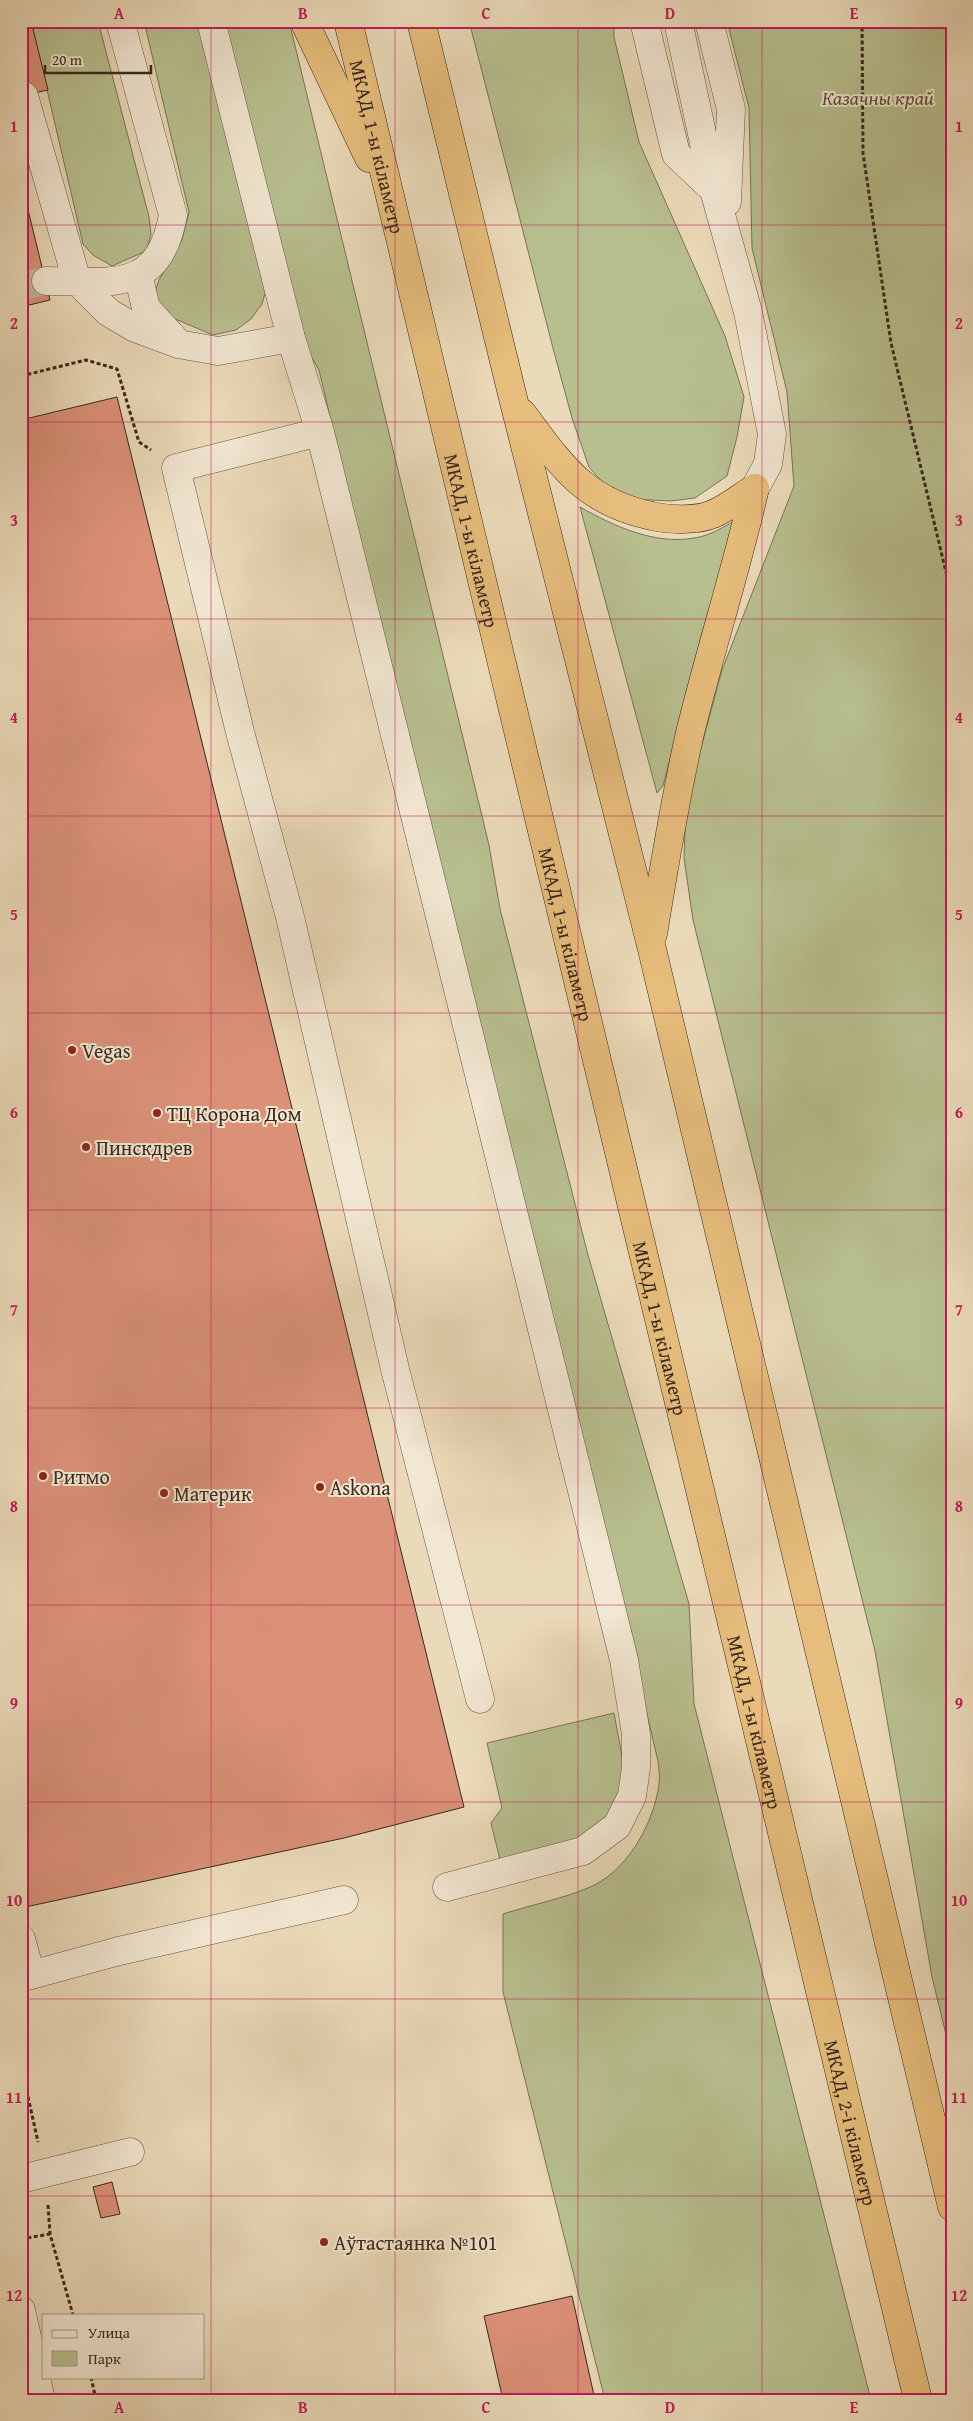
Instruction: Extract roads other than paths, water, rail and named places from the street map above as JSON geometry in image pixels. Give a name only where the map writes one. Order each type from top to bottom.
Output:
[{"type":"highway","points":[[304,21],[395,211]]},
{"type":"highway","name":"МКАД, 1-ы кіламетр","points":[[348,21],[786,1845]]},
{"type":"highway","points":[[422,21],[514,402],[651,945],[952,2206]]},
{"type":"highway","points":[[514,402],[561,465],[590,492],[629,511],[670,520],[712,515],[755,488]]},
{"type":"highway","points":[[651,945],[670,832],[690,733],[738,562],[755,488]]},
{"type":"highway","name":"МКАД, 2-і кіламетр","points":[[786,1845],[918,2400]]},
{"type":"street","points":[[46,281],[125,280],[146,271],[159,257],[169,236],[172,216],[120,21]]},
{"type":"street","points":[[211,21],[291,338],[320,432],[624,1660],[636,1734],[636,1768],[632,1796],[617,1826],[583,1851],[447,1888]]},
{"type":"street","points":[[644,21],[676,154],[714,190]]},
{"type":"street","points":[[678,21],[714,190],[748,312],[772,434],[768,464],[755,488]]},
{"type":"street","points":[[709,21],[731,109],[726,234]]},
{"type":"street","points":[[24,96],[77,281],[108,312],[135,328],[178,344],[218,351],[291,338]]},
{"type":"street","points":[[138,274],[146,308],[178,344]]},
{"type":"street","points":[[320,432],[176,468],[240,732],[290,917],[332,1093],[350,1184],[397,1379],[480,1699]]},
{"type":"street","points":[[22,1947],[30,1975],[119,1951],[344,1900]]},
{"type":"street","points":[[21,2179],[130,2152]]},
{"type":"street","points":[[21,2310],[41,2400]]},
{"type":"tunnel","points":[[21,286],[46,281]]},
{"type":"place","name":"Vegas","points":[[72,1050]]},
{"type":"place","name":"ТЦ Корона Дом","points":[[157,1113]]},
{"type":"place","name":"Пинскдрев","points":[[86,1147]]},
{"type":"place","name":"Ритмо","points":[[43,1476]]},
{"type":"place","name":"Askona","points":[[320,1487]]},
{"type":"place","name":"Материк","points":[[164,1493]]},
{"type":"place","name":"Аўтастаянка №101","points":[[324,2242]]},
{"type":"park label","name":"Казачны край","points":[[878,97]]}]
